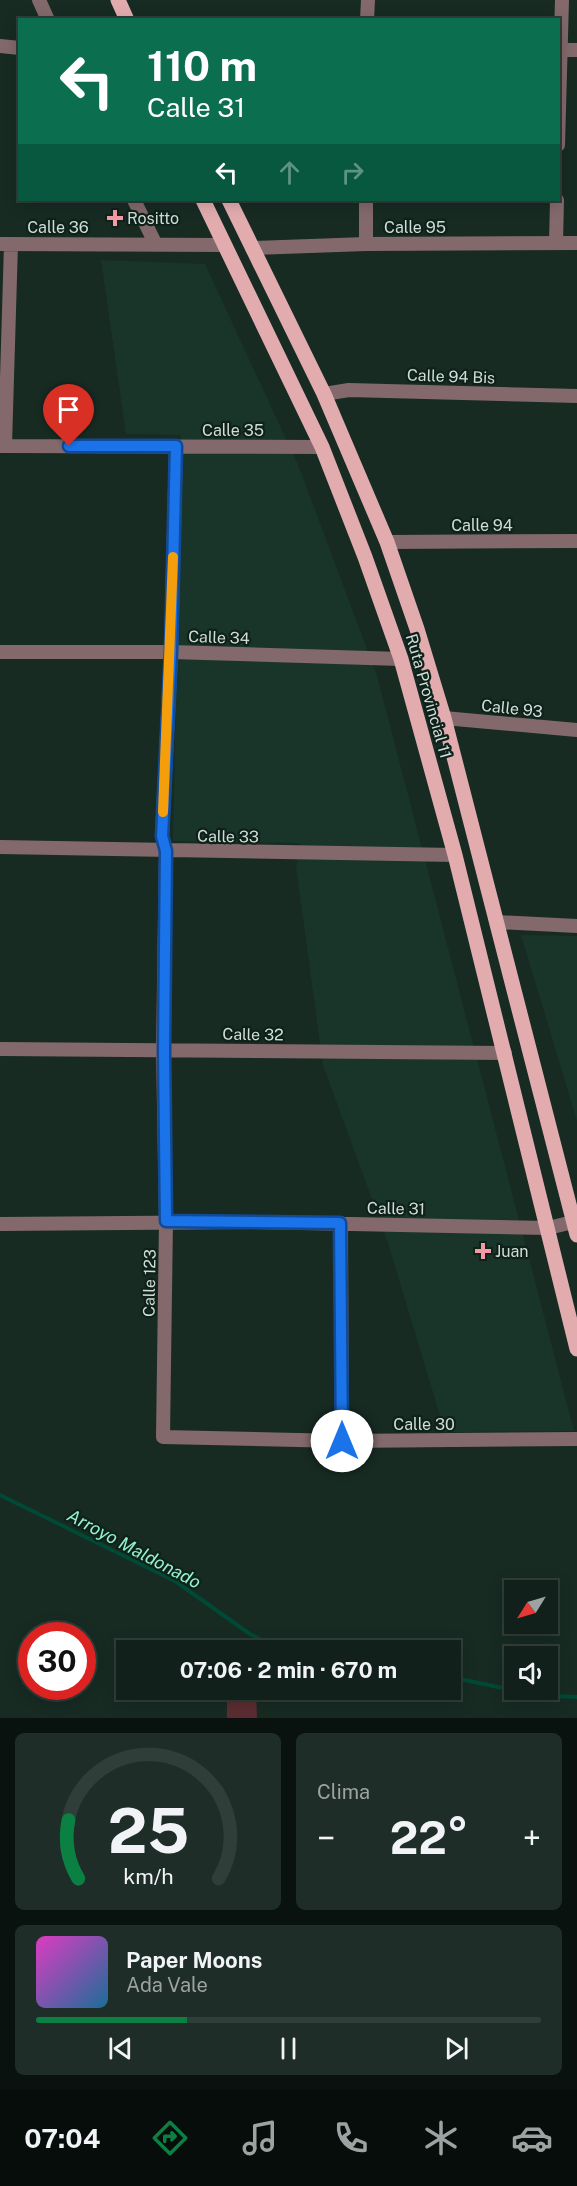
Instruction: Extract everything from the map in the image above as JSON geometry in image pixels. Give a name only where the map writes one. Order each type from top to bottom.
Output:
[{"type":"main road","points":[[118,0],[126,18]]},
{"type":"main road","name":"Ruta Provincial 11","points":[[203,201],[322,447],[365,556],[401,659],[455,855],[577,1349]]},
{"type":"main road","name":"Ruta Provincial 11","points":[[229,201],[324,394],[387,542],[417,629],[444,718],[576,1226]]},
{"type":"street","points":[[39,0],[47,18]]},
{"type":"street","points":[[367,18],[368,0]]},
{"type":"street","points":[[560,33],[562,0]]},
{"type":"street","points":[[0,46],[18,48]]},
{"type":"street","points":[[560,50],[577,50]]},
{"type":"street","points":[[134,201],[155,243]]},
{"type":"street","points":[[366,201],[366,244]]},
{"type":"street","points":[[556,243],[557,201]]},
{"type":"street","name":"Calle 95","points":[[252,248],[366,244],[577,243]]},
{"type":"street","points":[[3,445],[5,244]]},
{"type":"street","name":"Calle 36","points":[[5,244],[224,245]]},
{"type":"street","name":"Calle 94 Bis","points":[[324,394],[349,390],[577,396]]},
{"type":"street","name":"Calle 35","points":[[3,445],[322,447]]},
{"type":"street","name":"Calle 123","points":[[163,1437],[166,1221],[164,1050],[166,851],[162,836],[171,652],[176,446]]},
{"type":"street","name":"Calle 94","points":[[387,542],[577,541]]},
{"type":"street","name":"Calle 34","points":[[0,652],[171,652],[401,659]]},
{"type":"street","name":"Calle 93","points":[[444,718],[577,730]]},
{"type":"street","name":"Calle 33","points":[[0,847],[455,855]]},
{"type":"street","points":[[497,922],[577,927]]},
{"type":"street","name":"Calle 32","points":[[0,1049],[505,1053]]},
{"type":"street","name":"Calle 31","points":[[0,1224],[166,1221],[548,1228],[576,1226]]},
{"type":"street","points":[[340,1223],[342,1441]]},
{"type":"street","name":"Calle 30","points":[[163,1437],[342,1441],[577,1439]]},
{"type":"shaded area","points":[[101,260],[205,264],[299,467],[377,676],[574,1431],[445,1432],[388,1243],[323,1065],[296,867],[300,843],[173,841],[181,435],[126,434]]},
{"type":"shaded area","points":[[521,935],[577,936],[577,1121]]},
{"type":"shaded area","points":[[227,1700],[256,1700],[257,1718],[227,1718]]},
{"type":"waterway","name":"Arroyo Maldonado","points":[[0,1495],[175,1581],[262,1640]]},
{"type":"waterway","name":"Arroyo Maldonado","points":[[461,1679],[536,1695],[577,1697]]},
{"type":"slow traffic","points":[[163,812],[173,557]]},
{"type":"place","name":"Rositto","points":[[115,218]]},
{"type":"place","name":"Juan","points":[[483,1251]]},
{"type":"route","points":[[69,446],[176,446],[171,652],[162,836],[166,851],[164,1050],[166,1221],[340,1223],[342,1441]]}]
